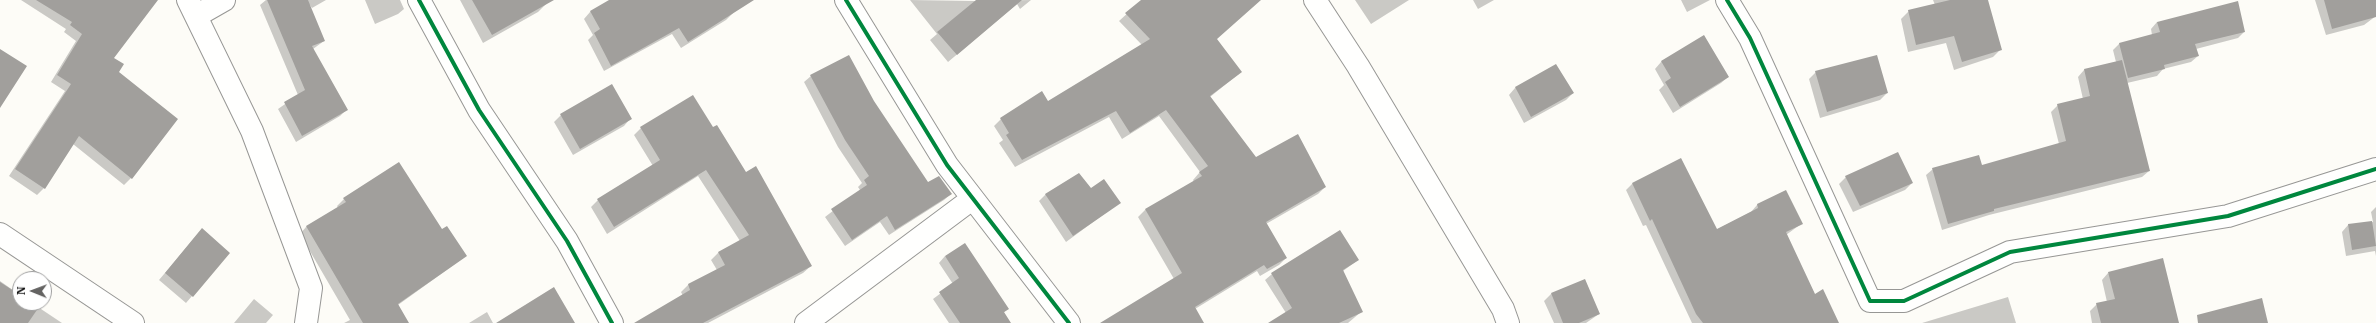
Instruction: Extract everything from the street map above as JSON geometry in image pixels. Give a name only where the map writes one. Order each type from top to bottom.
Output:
[{"type":"street","points":[[224,0],[192,8],[252,130],[311,288],[306,323]]},
{"type":"street","points":[[419,0],[479,110],[567,241],[612,323]]},
{"type":"street","points":[[846,0],[947,165],[1069,323]]},
{"type":"street","points":[[1315,0],[1366,79],[1503,309],[1508,323]]},
{"type":"street","points":[[1727,0],[1750,38],[1870,301],[1904,301],[2010,252],[2228,216],[2376,169]]},
{"type":"street","points":[[806,323],[972,199]]},
{"type":"street","points":[[0,234],[133,323]]},
{"type":"building","points":[[36,0],[158,0],[114,58],[124,64],[119,72],[178,119],[132,179],[79,136],[45,189],[15,169],[71,84],[57,75],[82,34],[70,25],[72,22]]},
{"type":"building","points":[[267,0],[308,0],[325,41],[312,46],[348,110],[302,136],[284,102],[305,90]]},
{"type":"building","points":[[472,0],[554,0],[492,35]]},
{"type":"building","points":[[609,0],[754,0],[688,42],[679,28],[611,66],[594,33],[600,29],[590,11]]},
{"type":"building","points":[[976,0],[1022,0],[957,55],[937,32]]},
{"type":"building","points":[[1141,0],[1261,0],[1217,39],[1242,72],[1210,96],[1256,157],[1298,134],[1326,187],[1266,222],[1287,258],[1267,269],[1264,265],[1195,307],[1204,323],[1100,323],[1182,273],[1145,209],[1202,176],[1199,172],[1208,166],[1166,110],[1130,133],[1116,111],[1022,160],[1006,135],[1009,133],[1000,118],[1042,91],[1048,101],[1150,39],[1125,13]]},
{"type":"building","points":[[1950,0],[1988,0],[2002,50],[1962,62],[1954,36],[1916,45],[1908,10]]},
{"type":"building","points":[[2324,0],[2376,0],[2376,17],[2332,29]]},
{"type":"building","points":[[2238,1],[2245,32],[2195,44],[2199,56],[2164,65],[2165,69],[2128,78],[2119,43],[2160,32],[2157,22]]},
{"type":"building","points":[[1704,35],[1729,77],[1680,107],[1665,82],[1671,78],[1661,61]]},
{"type":"building","points":[[0,49],[27,66],[0,108]]},
{"type":"building","points":[[849,55],[874,101],[928,182],[939,176],[952,194],[895,230],[887,216],[852,240],[831,209],[867,185],[864,180],[869,176],[845,140],[810,75]]},
{"type":"building","points":[[1877,55],[1888,93],[1827,112],[1815,71]]},
{"type":"building","points":[[2122,60],[2150,171],[1994,209],[1994,211],[1948,224],[1932,168],[1979,155],[1982,165],[2066,141],[2057,104],[2090,96],[2084,69]]},
{"type":"building","points":[[1556,64],[1574,93],[1531,117],[1515,87]]},
{"type":"building","points":[[612,84],[632,119],[580,149],[560,114]]},
{"type":"building","points":[[693,95],[713,127],[717,125],[746,172],[756,166],[812,266],[703,323],[634,323],[690,290],[688,284],[725,265],[718,252],[749,235],[706,170],[614,227],[597,199],[660,160],[640,127]]},
{"type":"building","points":[[1898,152],[1913,183],[1860,206],[1845,176]]},
{"type":"building","points":[[1681,158],[1717,229],[1758,208],[1757,204],[1786,190],[1803,224],[1786,232],[1815,294],[1823,289],[1839,323],[1703,323],[1696,314],[1652,219],[1650,221],[1632,183]]},
{"type":"building","points":[[399,162],[442,229],[447,226],[467,256],[398,304],[409,323],[363,323],[306,226],[346,202],[343,198]]},
{"type":"building","points":[[1079,173],[1091,188],[1104,179],[1121,203],[1073,236],[1045,194]]},
{"type":"building","points":[[2372,221],[2376,246],[2352,250],[2348,224]]},
{"type":"building","points":[[202,228],[230,253],[193,297],[165,273]]},
{"type":"building","points":[[1340,230],[1359,260],[1343,270],[1363,312],[1339,323],[1268,323],[1292,308],[1271,273]]},
{"type":"building","points":[[965,243],[1009,309],[1004,312],[1011,323],[960,323],[939,292],[959,278],[945,256]]},
{"type":"building","points":[[2163,258],[2179,323],[2101,323],[2096,303],[2115,299],[2108,272]]},
{"type":"building","points":[[1585,279],[1600,314],[1579,323],[1563,323],[1551,293]]},
{"type":"building","points":[[0,282],[12,290],[12,311],[36,311],[28,323],[0,323]]},
{"type":"building","points":[[554,287],[575,323],[496,323]]},
{"type":"building","points":[[2262,298],[2268,323],[2198,323],[2197,315]]},
{"type":"cycle path","points":[[419,0],[479,110],[567,241],[612,323]]},
{"type":"cycle path","points":[[846,0],[947,165],[1069,323]]},
{"type":"cycle path","points":[[1727,0],[1750,38],[1870,301],[1904,301],[2010,252],[2228,216],[2376,169]]}]
